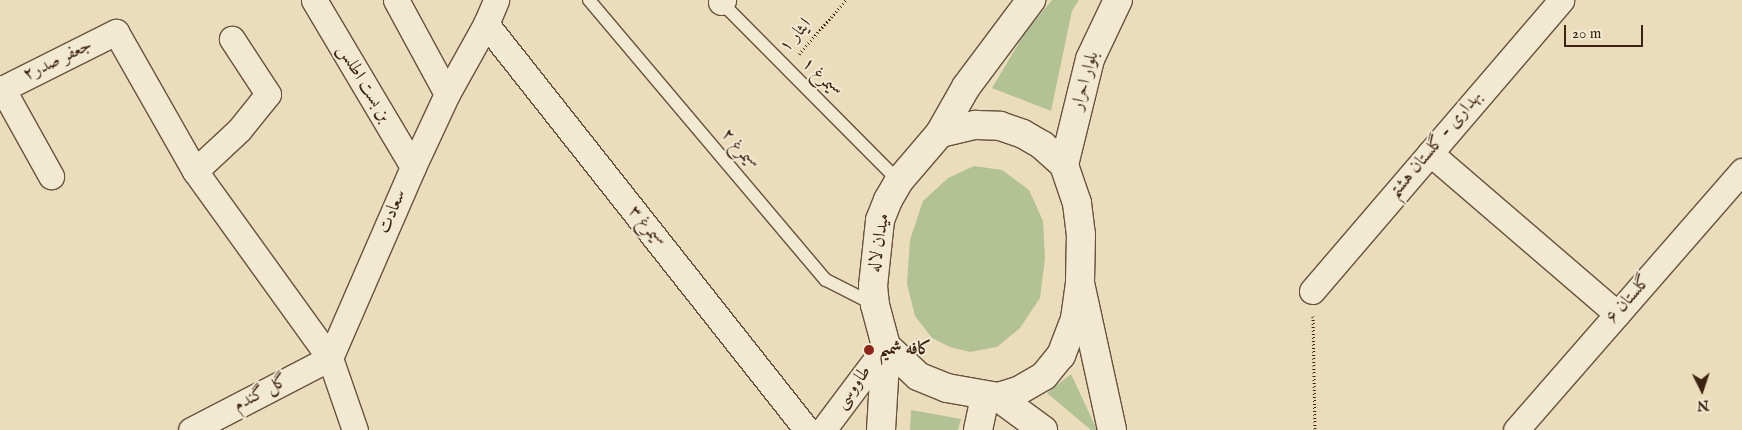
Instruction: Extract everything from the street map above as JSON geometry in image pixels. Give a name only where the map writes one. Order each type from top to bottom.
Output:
[{"type":"street","name":"بن بست اطلس","points":[[314,0],[413,168]]},
{"type":"street","points":[[396,0],[447,94]]},
{"type":"street","name":"سعادت","points":[[330,358],[447,94],[486,24],[496,0]]},
{"type":"street","points":[[940,133],[966,86],[1031,0]]},
{"type":"street","name":"بلوار احرار","points":[[1064,165],[1090,59],[1118,0]]},
{"type":"street","name":"بهداری - گلستان هشتم","points":[[1312,291],[1560,0]]},
{"type":"street","name":"سیمرغ ۳","points":[[486,24],[807,430]]},
{"type":"street","name":"جعفر صدر۲","points":[[1,89],[116,32],[194,171]]},
{"type":"street","points":[[232,38],[268,94],[239,130],[194,171],[330,358],[355,430]]},
{"type":"street","points":[[1,89],[51,176]]},
{"type":"street","points":[[940,133],[976,125],[1000,126],[1023,134],[1042,145],[1064,165],[1077,203],[1082,234],[1080,282],[1075,319],[1060,355],[1044,376],[1018,391],[992,397]]},
{"type":"street","name":"میدان لاله","points":[[886,346],[875,305],[873,286],[874,259],[880,220],[888,200],[899,181],[940,133]]},
{"type":"street","points":[[1430,154],[1617,314]]},
{"type":"street","name":"گلستان ۶","points":[[1516,430],[1742,171]]},
{"type":"street","points":[[1080,282],[1112,430]]},
{"type":"street","points":[[886,346],[918,376],[947,388],[992,397],[1043,430]]},
{"type":"street","points":[[881,430],[886,346]]},
{"type":"street","name":"طاووسی","points":[[823,430],[886,346]]},
{"type":"street","name":"گل گندم","points":[[191,430],[330,358]]},
{"type":"street","points":[[978,430],[992,397]]},
{"type":"lane","name":"سیمرغ ۲","points":[[589,0],[826,280],[875,305]]},
{"type":"lane","name":"سیمرغ ۱","points":[[721,1],[899,181]]},
{"type":"path","name":"ایثار ۱","points":[[786,68],[846,0]]},
{"type":"path","points":[[1312,291],[1315,430]]},
{"type":"green space","points":[[1052,0],[1079,0],[1072,11],[1051,111],[992,88],[1026,31]]},
{"type":"green space","points":[[974,166],[1002,170],[1029,190],[1043,221],[1045,258],[1040,298],[1020,328],[997,347],[970,352],[950,347],[932,338],[915,316],[907,284],[910,240],[923,201],[948,178]]},
{"type":"green space","points":[[1071,374],[1097,430],[1091,430],[1047,393]]},
{"type":"green space","points":[[911,410],[961,419],[958,430],[910,430]]},
{"type":"place","name":"کافه شمیم","points":[[869,350]]}]
